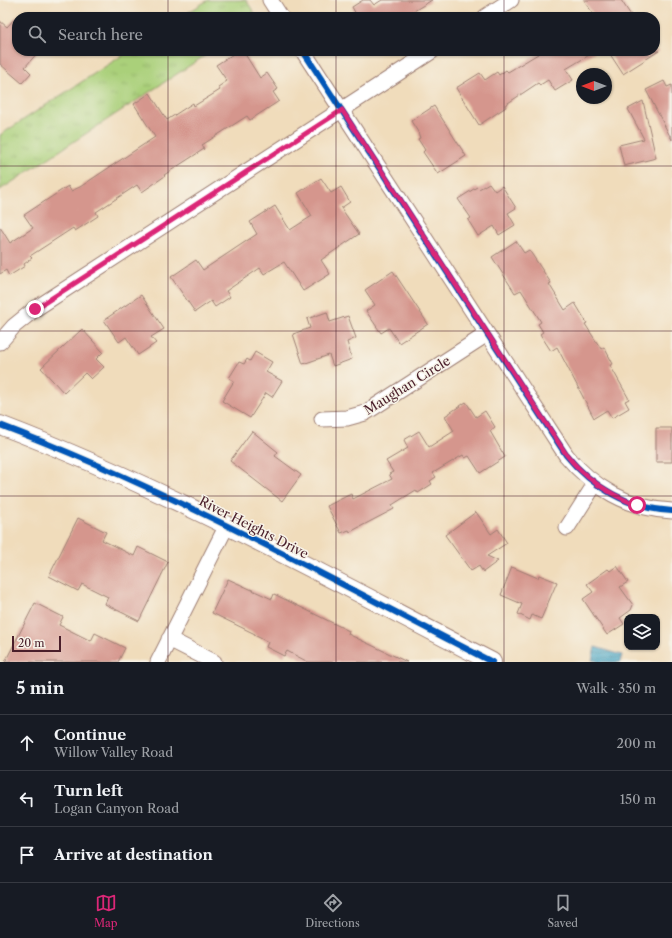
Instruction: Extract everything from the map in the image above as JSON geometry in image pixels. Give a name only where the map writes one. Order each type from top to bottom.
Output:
[{"type":"street","points":[[270,0],[278,12]]},
{"type":"street","points":[[493,12],[511,0]]},
{"type":"street","points":[[306,56],[574,465],[595,484],[622,499],[637,505],[672,511]]},
{"type":"street","points":[[0,342],[14,326],[35,309],[424,56]]},
{"type":"street","name":"Maughan Circle","points":[[322,419],[346,418],[365,413],[487,334]]},
{"type":"street","name":"River Heights Drive","points":[[0,426],[99,465],[227,525],[492,662]]},
{"type":"street","points":[[567,528],[595,484]]},
{"type":"street","points":[[158,662],[227,525]]},
{"type":"street","points":[[170,639],[214,662]]},
{"type":"green space","points":[[208,0],[246,0],[254,12],[189,12]]},
{"type":"green space","points":[[121,56],[204,56],[0,190],[0,135]]},
{"type":"water","points":[[595,647],[622,655],[620,662],[600,662],[592,660]]},
{"type":"building","points":[[363,0],[370,0],[374,5],[382,0],[432,0],[412,12],[355,12],[352,7]]},
{"type":"building","points":[[584,0],[621,0],[629,12],[592,12]]},
{"type":"building","points":[[0,21],[7,27],[12,22],[12,56],[35,56],[25,67],[31,73],[22,83],[0,64]]},
{"type":"building","points":[[230,56],[246,56],[260,78],[267,73],[278,89],[273,92],[279,101],[250,120],[247,116],[202,145],[204,149],[164,175],[165,176],[142,192],[137,185],[96,212],[98,216],[75,231],[73,228],[30,256],[32,258],[24,264],[25,266],[9,276],[6,270],[0,274],[0,227],[10,243],[33,228],[24,215],[68,186],[71,191],[80,187],[155,137],[134,104],[150,93],[167,120],[193,103],[194,106],[220,90],[218,87],[227,81],[216,65]]},
{"type":"building","points":[[535,56],[588,56],[566,69],[573,80],[555,91],[548,80],[540,85],[538,83],[505,105],[506,107],[479,125],[456,88],[480,73],[485,80],[497,72],[499,75],[506,70],[508,72]]},
{"type":"building","points":[[611,56],[651,56],[623,74]]},
{"type":"building","points":[[664,81],[667,87],[672,85],[672,140],[646,90]]},
{"type":"building","points":[[643,101],[656,158],[624,166],[619,145],[644,139],[628,109]]},
{"type":"building","points":[[434,106],[466,156],[438,174],[423,152],[425,150],[418,139],[420,138],[418,132],[411,121]]},
{"type":"building","points":[[321,178],[331,193],[341,187],[350,202],[341,208],[359,234],[321,260],[330,274],[303,291],[284,262],[264,274],[260,268],[226,291],[230,297],[215,307],[211,301],[195,312],[171,277],[196,260],[203,270],[257,234],[250,222],[275,206],[290,230],[312,216],[298,193]]},
{"type":"building","points":[[489,183],[495,191],[502,186],[516,208],[508,213],[515,225],[499,235],[494,226],[478,236],[468,220],[471,218],[458,199],[477,187],[479,189]]},
{"type":"building","points":[[516,241],[524,253],[529,250],[551,283],[549,284],[565,310],[575,303],[587,323],[585,324],[601,349],[604,347],[613,364],[610,365],[629,399],[625,401],[629,408],[612,418],[607,410],[594,418],[557,347],[551,351],[540,334],[543,332],[538,324],[541,322],[521,290],[515,293],[492,257]]},
{"type":"building","points":[[393,271],[428,324],[399,343],[389,328],[381,333],[366,311],[375,305],[365,290]]},
{"type":"building","points":[[141,295],[164,329],[151,337],[156,343],[138,355],[126,337],[119,342],[104,320]]},
{"type":"building","points":[[327,312],[330,322],[348,316],[356,338],[347,342],[352,359],[333,366],[329,355],[303,364],[293,334],[310,328],[307,319]]},
{"type":"building","points":[[82,329],[103,352],[96,359],[104,367],[91,379],[85,373],[64,393],[41,368]]},
{"type":"building","points":[[255,352],[272,362],[266,372],[282,381],[272,397],[266,393],[250,418],[222,401],[234,381],[229,378],[239,362],[244,364],[247,359],[250,361]]},
{"type":"building","points":[[466,402],[476,417],[485,411],[495,427],[490,431],[505,457],[480,473],[469,456],[465,458],[463,455],[433,473],[436,477],[430,481],[432,484],[418,493],[416,490],[392,505],[394,509],[350,532],[349,530],[341,533],[327,506],[351,494],[353,499],[392,479],[389,474],[393,472],[386,461],[408,448],[404,440],[419,431],[429,447],[454,431],[445,416]]},
{"type":"building","points":[[656,428],[672,428],[672,462],[656,462]]},
{"type":"building","points":[[252,431],[278,452],[275,456],[301,475],[282,501],[230,461]]},
{"type":"building","points":[[476,512],[491,534],[498,529],[507,543],[487,556],[498,561],[483,572],[479,566],[471,571],[445,535]]},
{"type":"building","points":[[78,518],[106,532],[102,540],[134,556],[138,547],[168,562],[139,621],[105,604],[108,597],[82,584],[78,591],[49,576]]},
{"type":"building","points":[[617,566],[628,582],[620,587],[633,605],[631,610],[620,618],[624,624],[607,635],[583,599],[593,592],[587,584],[608,569],[610,571]]},
{"type":"building","points":[[512,567],[538,578],[539,575],[557,582],[541,619],[532,615],[530,620],[518,614],[522,604],[501,595]]},
{"type":"building","points":[[228,579],[272,599],[274,594],[349,631],[348,634],[407,662],[308,662],[287,651],[284,656],[266,647],[268,642],[254,635],[255,634],[212,613]]},
{"type":"building","points":[[35,603],[63,617],[59,625],[91,641],[95,633],[125,648],[118,662],[5,662]]},
{"type":"cycle path","points":[[306,56],[566,455],[587,477],[626,501],[641,506],[672,511]]},
{"type":"cycle path","points":[[0,425],[64,450],[188,507],[492,662]]},
{"type":"route","points":[[35,309],[342,110],[574,465],[595,484],[622,499],[637,505]]}]
